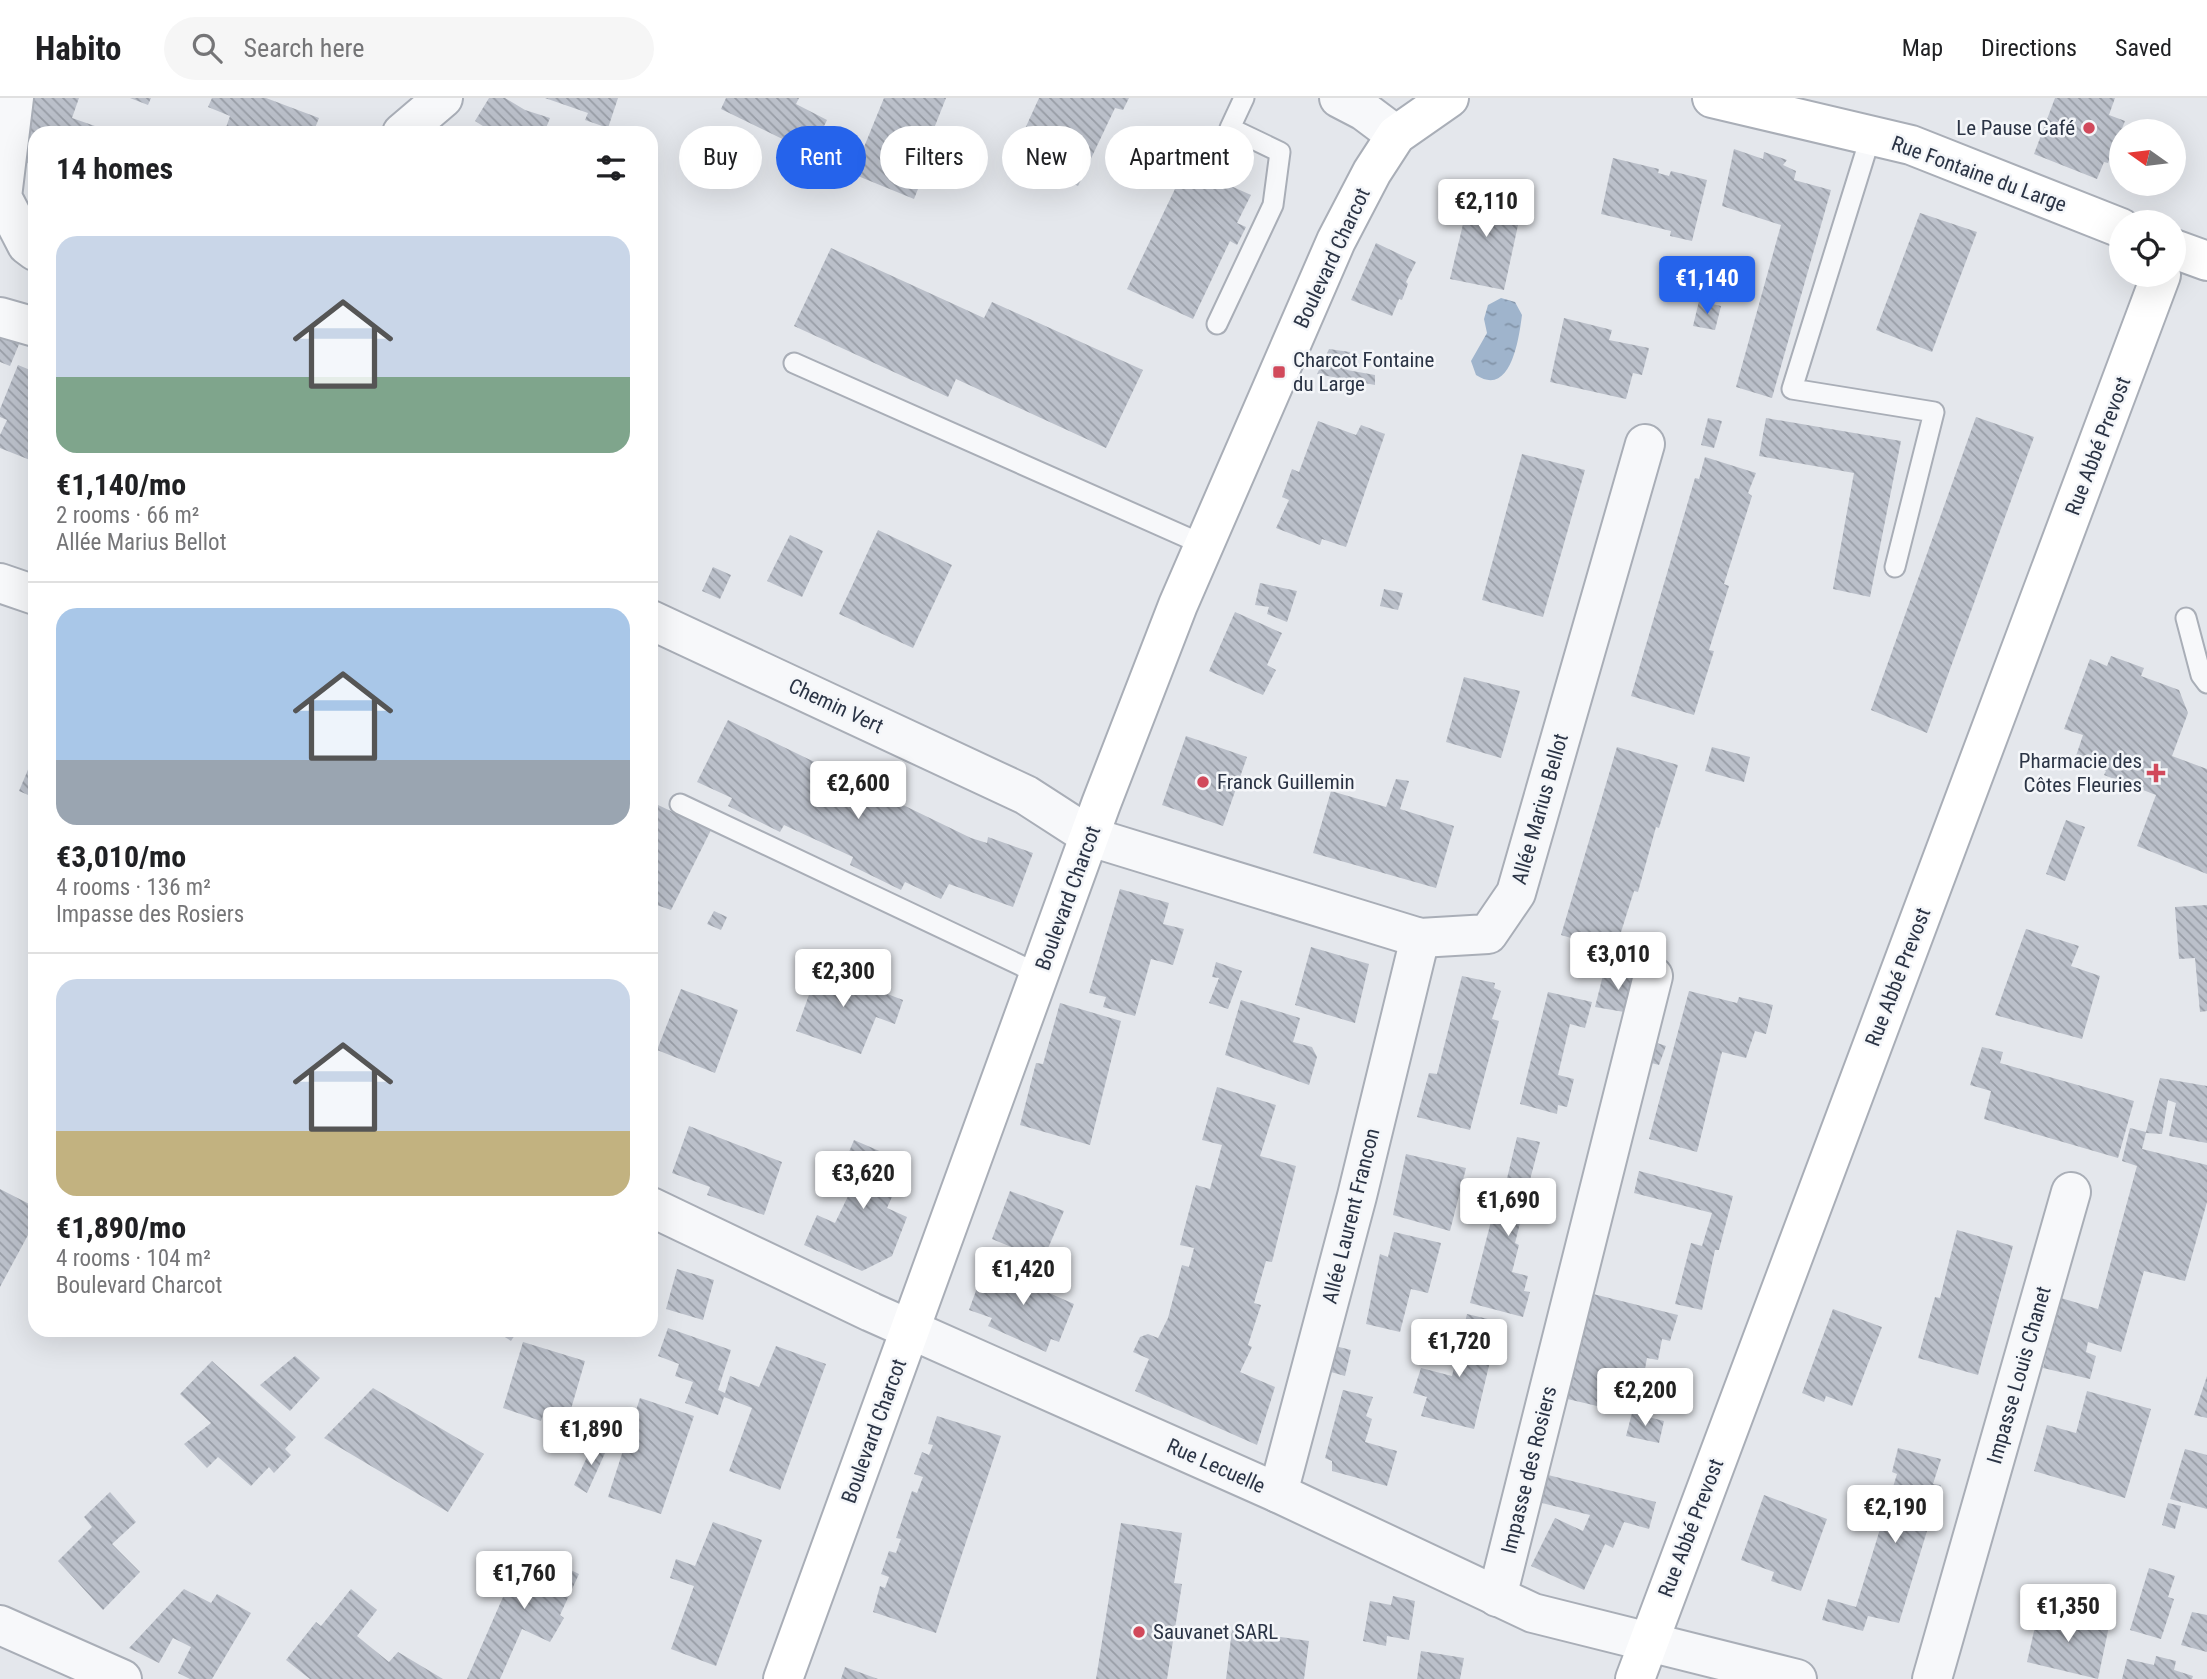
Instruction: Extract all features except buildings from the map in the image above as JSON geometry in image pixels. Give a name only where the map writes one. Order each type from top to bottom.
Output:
[{"type":"street","points":[[14,98],[2,197],[28,246]]},
{"type":"street","points":[[410,126],[443,98]]},
{"type":"street","points":[[1339,98],[1364,111],[1396,135],[1449,98]]},
{"type":"street","name":"Rue Fontaine du Large","points":[[1712,98],[1911,145],[2109,223]]},
{"type":"street","name":"Boulevard Charcot","points":[[783,1679],[1168,630],[1336,241],[1372,172],[1396,135]]},
{"type":"street","points":[[2186,253],[2207,261]]},
{"type":"street","name":"Rue Abbé Prevost","points":[[1634,1679],[2156,287]]},
{"type":"street","points":[[0,317],[28,325]]},
{"type":"street","name":"Allée Marius Bellot","points":[[1091,837],[1420,938],[1488,934],[1516,893],[1645,444]]},
{"type":"street","points":[[0,583],[28,593]]},
{"type":"street","name":"Chemin Vert","points":[[658,623],[1026,795],[1091,837]]},
{"type":"street","name":"Allée Laurent Francon","points":[[1278,1493],[1357,1196],[1420,938]]},
{"type":"street","name":"Impasse des Rosiers","points":[[1497,1597],[1653,976]]},
{"type":"street","name":"Impasse Louis Chanet","points":[[1932,1679],[2071,1192]]},
{"type":"street","name":"Rue Lecuelle","points":[[658,1210],[911,1330],[1278,1493],[1533,1614],[1797,1679]]},
{"type":"street","points":[[0,1625],[122,1679]]},
{"type":"lane","points":[[1217,324],[1273,205],[1280,152],[1230,128],[1244,98]]},
{"type":"lane","points":[[1871,135],[1792,389],[1934,412],[1895,567]]},
{"type":"lane","points":[[794,362],[1205,545]]},
{"type":"lane","points":[[2186,618],[2202,675],[2207,683]]},
{"type":"lane","points":[[680,804],[1041,975]]},
{"type":"water","points":[[1501,298],[1515,302],[1522,315],[1521,325],[1511,362],[1505,372],[1498,379],[1488,380],[1476,375],[1471,361],[1487,333],[1484,319],[1488,305]]},
{"type":"place","name":"Le Pause Café","points":[[2089,128]]},
{"type":"place","name":"Charcot Fontaine du Large","points":[[1279,372]]},
{"type":"place","name":"Pharmacie des Côtes Fleuries","points":[[2156,773]]},
{"type":"place","name":"Franck Guillemin","points":[[1203,782]]},
{"type":"place","name":"Sauvanet SARL","points":[[1139,1632]]}]
